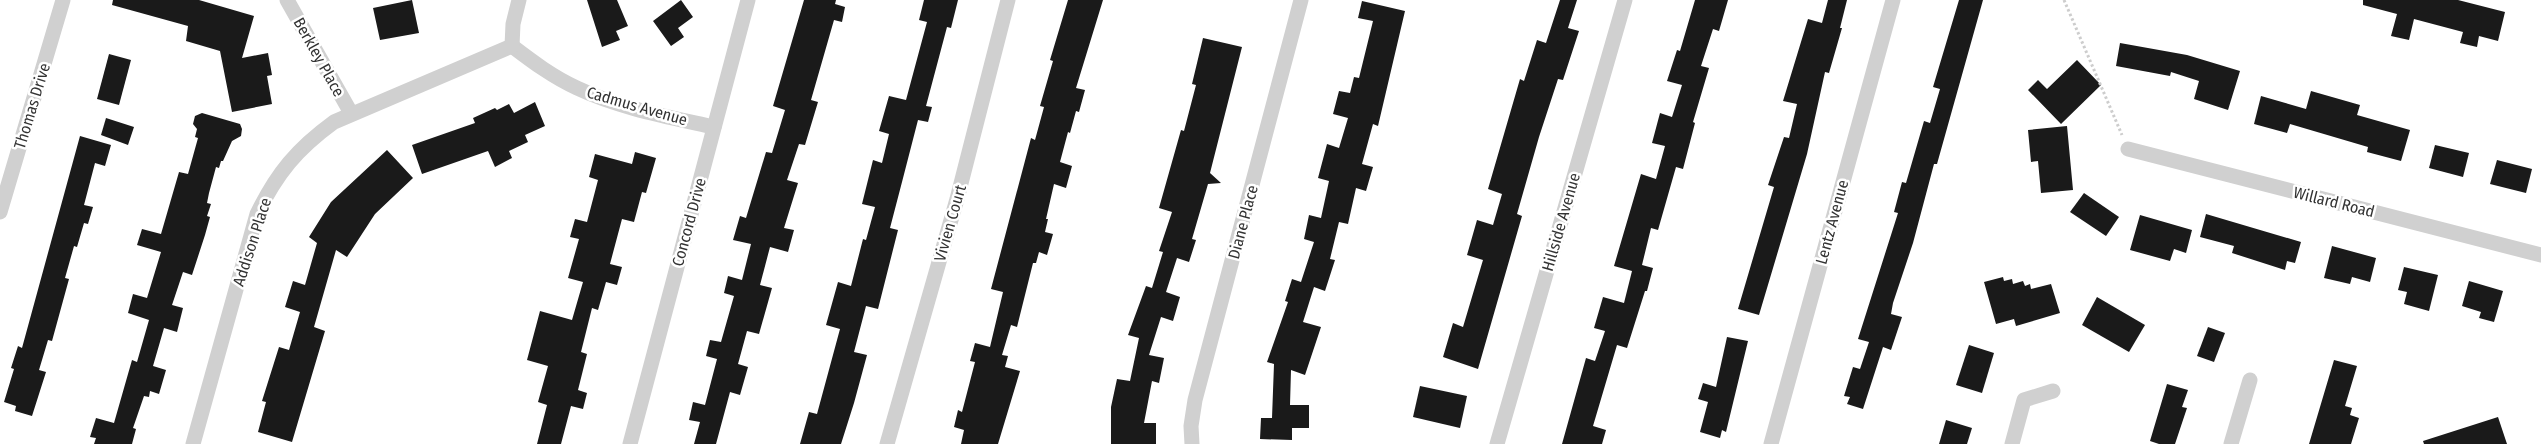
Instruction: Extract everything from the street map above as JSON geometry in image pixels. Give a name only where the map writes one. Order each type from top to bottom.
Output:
[{"type":"street","name":"Thomas Drive","points":[[0,212],[63,0]]},
{"type":"street","name":"Berkley Place","points":[[287,0],[351,114]]},
{"type":"street","points":[[512,46],[513,24],[519,0]]},
{"type":"street","name":"Concord Drive","points":[[630,444],[748,0]]},
{"type":"street","name":"Vivien Court","points":[[887,444],[957,200],[1008,0]]},
{"type":"street","name":"Diane Place","points":[[1192,444],[1191,426],[1195,400],[1300,0]]},
{"type":"street","name":"Hillside Avenue","points":[[1497,444],[1625,0]]},
{"type":"street","name":"Lentz Avenue","points":[[1771,444],[1893,0]]},
{"type":"street","name":"Addison Place","points":[[193,444],[257,214],[270,188],[286,164],[308,141],[334,122],[512,46]]},
{"type":"street","name":"Cadmus Avenue","points":[[512,46],[550,74],[577,89],[606,99],[714,128]]},
{"type":"street","name":"Willard Road","points":[[2128,149],[2541,255]]},
{"type":"street","points":[[2231,444],[2250,380]]},
{"type":"street","points":[[2012,444],[2024,400],[2053,392]]},
{"type":"path","points":[[2064,0],[2128,149]]},
{"type":"building","points":[[113,0],[199,0],[254,16],[242,58],[268,53],[272,75],[267,76],[272,104],[232,112],[220,51],[186,41],[188,26],[112,5]]},
{"type":"building","points":[[412,0],[419,33],[380,40],[373,8]]},
{"type":"building","points":[[587,0],[617,0],[628,26],[616,31],[620,40],[602,47]]},
{"type":"building","points":[[681,0],[693,17],[678,28],[684,37],[671,46],[653,21]]},
{"type":"building","points":[[804,0],[836,0],[835,4],[845,7],[842,22],[834,20],[811,100],[818,102],[805,145],[799,144],[787,180],[798,183],[784,228],[794,230],[788,252],[770,247],[760,285],[772,288],[759,334],[747,331],[738,364],[748,367],[740,395],[730,392],[716,444],[694,444],[700,422],[689,420],[693,402],[705,405],[717,359],[706,356],[710,340],[721,342],[734,296],[724,293],[728,276],[742,280],[751,244],[733,240],[740,216],[746,218],[766,152],[772,153],[785,110],[773,106]]},
{"type":"building","points":[[924,0],[958,0],[951,28],[947,27],[926,106],[932,107],[928,122],[918,120],[890,228],[898,230],[878,309],[866,306],[854,352],[867,355],[854,403],[841,444],[800,444],[809,412],[817,414],[840,329],[826,325],[838,282],[851,286],[863,239],[866,240],[875,207],[862,204],[873,160],[882,163],[889,134],[879,131],[889,96],[906,100],[927,22],[919,20]]},
{"type":"building","points":[[1068,0],[1103,0],[1076,88],[1085,90],[1079,112],[1076,111],[1070,133],[1068,132],[1060,162],[1072,166],[1066,188],[1054,184],[1046,219],[1048,219],[1045,232],[1053,234],[1047,255],[1039,252],[1036,263],[1033,263],[1017,327],[1011,325],[1002,355],[1008,356],[1005,367],[1020,371],[998,444],[961,444],[964,430],[954,427],[958,410],[962,412],[975,362],[970,361],[975,343],[990,347],[1003,292],[991,289],[1031,138],[1035,140],[1044,107],[1040,106],[1053,61],[1050,60]]},
{"type":"building","points":[[1560,0],[1577,0],[1568,28],[1579,31],[1563,80],[1558,79],[1539,137],[1517,214],[1522,216],[1478,369],[1443,357],[1453,323],[1463,327],[1483,260],[1467,255],[1477,220],[1493,225],[1502,194],[1488,189],[1520,79],[1524,81],[1537,40],[1546,43]]},
{"type":"building","points":[[1695,0],[1728,0],[1719,31],[1713,29],[1701,66],[1709,68],[1693,122],[1695,123],[1683,169],[1676,167],[1658,230],[1651,228],[1642,265],[1653,268],[1647,291],[1645,291],[1627,348],[1617,345],[1593,426],[1606,430],[1602,444],[1562,444],[1586,358],[1595,361],[1605,331],[1594,328],[1603,297],[1624,303],[1632,271],[1614,266],[1641,174],[1656,179],[1665,146],[1652,143],[1660,113],[1672,117],[1682,85],[1667,81],[1677,50],[1680,51]]},
{"type":"building","points":[[1828,0],[1847,0],[1840,28],[1842,28],[1829,73],[1825,72],[1807,154],[1759,315],[1738,309],[1774,187],[1768,185],[1784,137],[1789,138],[1797,104],[1783,101],[1808,19],[1822,23]]},
{"type":"building","points":[[1959,0],[1983,0],[1937,164],[1934,164],[1913,243],[1893,303],[1891,314],[1902,317],[1891,350],[1883,347],[1863,409],[1847,404],[1850,397],[1844,396],[1853,367],[1860,369],[1869,342],[1858,339],[1898,213],[1894,212],[1902,182],[1906,183],[1924,121],[1930,123],[1940,89],[1933,87]]},
{"type":"building","points":[[2363,0],[2458,0],[2505,12],[2498,41],[2479,36],[2477,47],[2460,43],[2463,32],[2414,19],[2409,40],[2391,36],[2397,14],[2363,5]]},
{"type":"building","points":[[1362,1],[1405,11],[1378,126],[1373,124],[1362,164],[1373,167],[1366,191],[1356,188],[1348,224],[1339,222],[1330,259],[1335,260],[1325,291],[1314,287],[1303,322],[1321,327],[1305,375],[1291,370],[1290,405],[1309,405],[1309,428],[1292,428],[1292,440],[1260,439],[1261,418],[1272,418],[1274,364],[1267,362],[1288,302],[1285,301],[1292,279],[1301,282],[1314,242],[1304,239],[1309,215],[1321,218],[1329,181],[1318,178],[1327,144],[1339,148],[1348,118],[1333,114],[1339,91],[1350,93],[1354,77],[1359,78],[1373,21],[1358,18]]},
{"type":"building","points":[[1203,38],[1242,47],[1210,173],[1221,183],[1208,184],[1192,239],[1196,240],[1189,262],[1177,258],[1166,292],[1180,297],[1173,321],[1161,317],[1149,355],[1164,358],[1159,383],[1152,381],[1144,423],[1156,423],[1156,444],[1111,444],[1111,407],[1117,379],[1130,381],[1139,338],[1128,335],[1146,286],[1152,288],[1163,252],[1159,251],[1172,212],[1159,208],[1181,130],[1184,131],[1196,85],[1192,84]]},
{"type":"building","points":[[2120,43],[2187,55],[2240,71],[2228,110],[2194,99],[2199,81],[2171,72],[2170,76],[2116,66]]},
{"type":"building","points":[[109,54],[131,60],[119,105],[97,99]]},
{"type":"building","points":[[2077,60],[2101,85],[2061,124],[2028,90],[2038,80],[2047,89]]},
{"type":"building","points":[[2311,91],[2360,105],[2357,115],[2410,130],[2401,161],[2367,152],[2368,147],[2290,124],[2287,133],[2254,124],[2261,96],[2306,109]]},
{"type":"building","points":[[535,102],[545,126],[525,135],[528,142],[509,151],[512,158],[495,167],[488,151],[422,174],[412,145],[475,123],[473,118],[495,108],[497,110],[509,104],[514,113]]},
{"type":"building","points":[[202,113],[240,124],[242,129],[241,136],[232,141],[219,168],[216,167],[207,203],[211,204],[207,216],[210,217],[205,235],[192,275],[183,272],[172,305],[183,308],[177,332],[164,328],[153,366],[166,370],[159,394],[150,391],[149,397],[144,396],[133,428],[136,429],[132,444],[94,444],[96,438],[90,437],[96,418],[114,423],[132,360],[137,362],[149,320],[128,313],[133,294],[147,298],[161,252],[137,245],[142,229],[161,234],[179,172],[188,174],[198,138],[195,137],[197,129],[193,124],[195,116]]},
{"type":"building","points":[[106,118],[134,127],[128,145],[101,135]]},
{"type":"building","points":[[2067,126],[2073,190],[2041,193],[2038,161],[2031,162],[2028,130]]},
{"type":"building","points":[[80,136],[111,145],[105,166],[95,163],[84,205],[93,207],[88,224],[84,223],[77,247],[74,246],[65,278],[69,279],[52,341],[48,340],[39,370],[46,372],[32,416],[15,411],[16,406],[4,402],[14,369],[11,368],[18,346],[22,348]]},
{"type":"building","points":[[2435,145],[2469,153],[2463,177],[2429,168]]},
{"type":"building","points":[[387,150],[413,178],[375,214],[347,257],[336,250],[314,327],[325,331],[292,442],[258,432],[266,402],[262,401],[279,347],[289,350],[300,312],[285,307],[293,281],[305,285],[317,243],[309,237],[331,202]]},
{"type":"building","points":[[635,152],[656,158],[646,193],[642,192],[634,222],[622,219],[610,264],[622,267],[617,285],[606,282],[598,310],[592,308],[581,352],[587,354],[578,390],[587,393],[583,409],[571,406],[561,444],[537,444],[547,405],[538,402],[548,366],[527,360],[540,311],[572,320],[583,282],[568,278],[579,239],[570,237],[575,219],[587,222],[598,180],[589,177],[595,154],[632,164]]},
{"type":"building","points":[[2497,160],[2532,169],[2526,193],[2490,184]]},
{"type":"building","points":[[2084,193],[2119,217],[2106,236],[2070,212]]},
{"type":"building","points":[[2206,214],[2301,242],[2295,263],[2287,261],[2285,270],[2232,253],[2234,246],[2200,237]]},
{"type":"building","points":[[2140,215],[2192,230],[2186,253],[2174,249],[2170,261],[2130,250]]},
{"type":"building","points":[[2332,246],[2376,258],[2370,282],[2352,277],[2350,284],[2324,278]]},
{"type":"building","points":[[2404,267],[2438,275],[2429,311],[2404,304],[2407,292],[2398,290]]},
{"type":"building","points":[[2003,277],[2004,281],[2012,279],[2013,284],[2023,281],[2025,286],[2030,284],[2031,289],[2051,284],[2060,313],[2016,326],[2014,319],[1996,324],[1984,282]]},
{"type":"building","points":[[2469,281],[2503,291],[2494,322],[2479,318],[2481,312],[2462,306]]},
{"type":"building","points":[[2097,297],[2145,325],[2129,352],[2082,325]]},
{"type":"building","points":[[2208,327],[2225,333],[2214,362],[2197,356]]},
{"type":"building","points":[[1727,337],[1748,341],[1726,432],[1722,430],[1720,438],[1700,432],[1708,402],[1698,399],[1703,383],[1716,387]]},
{"type":"building","points":[[1969,345],[1994,353],[1982,393],[1956,385]]},
{"type":"building","points":[[2334,360],[2357,366],[2345,406],[2352,408],[2350,415],[2359,418],[2351,444],[2309,444]]},
{"type":"building","points":[[2167,384],[2188,390],[2182,407],[2187,408],[2175,444],[2159,444],[2150,441]]},
{"type":"building","points":[[1420,386],[1467,396],[1460,428],[1413,417]]},
{"type":"building","points":[[2498,417],[2507,444],[2424,444],[2423,441]]},
{"type":"building","points":[[1946,420],[1972,428],[1967,444],[1939,444]]}]
